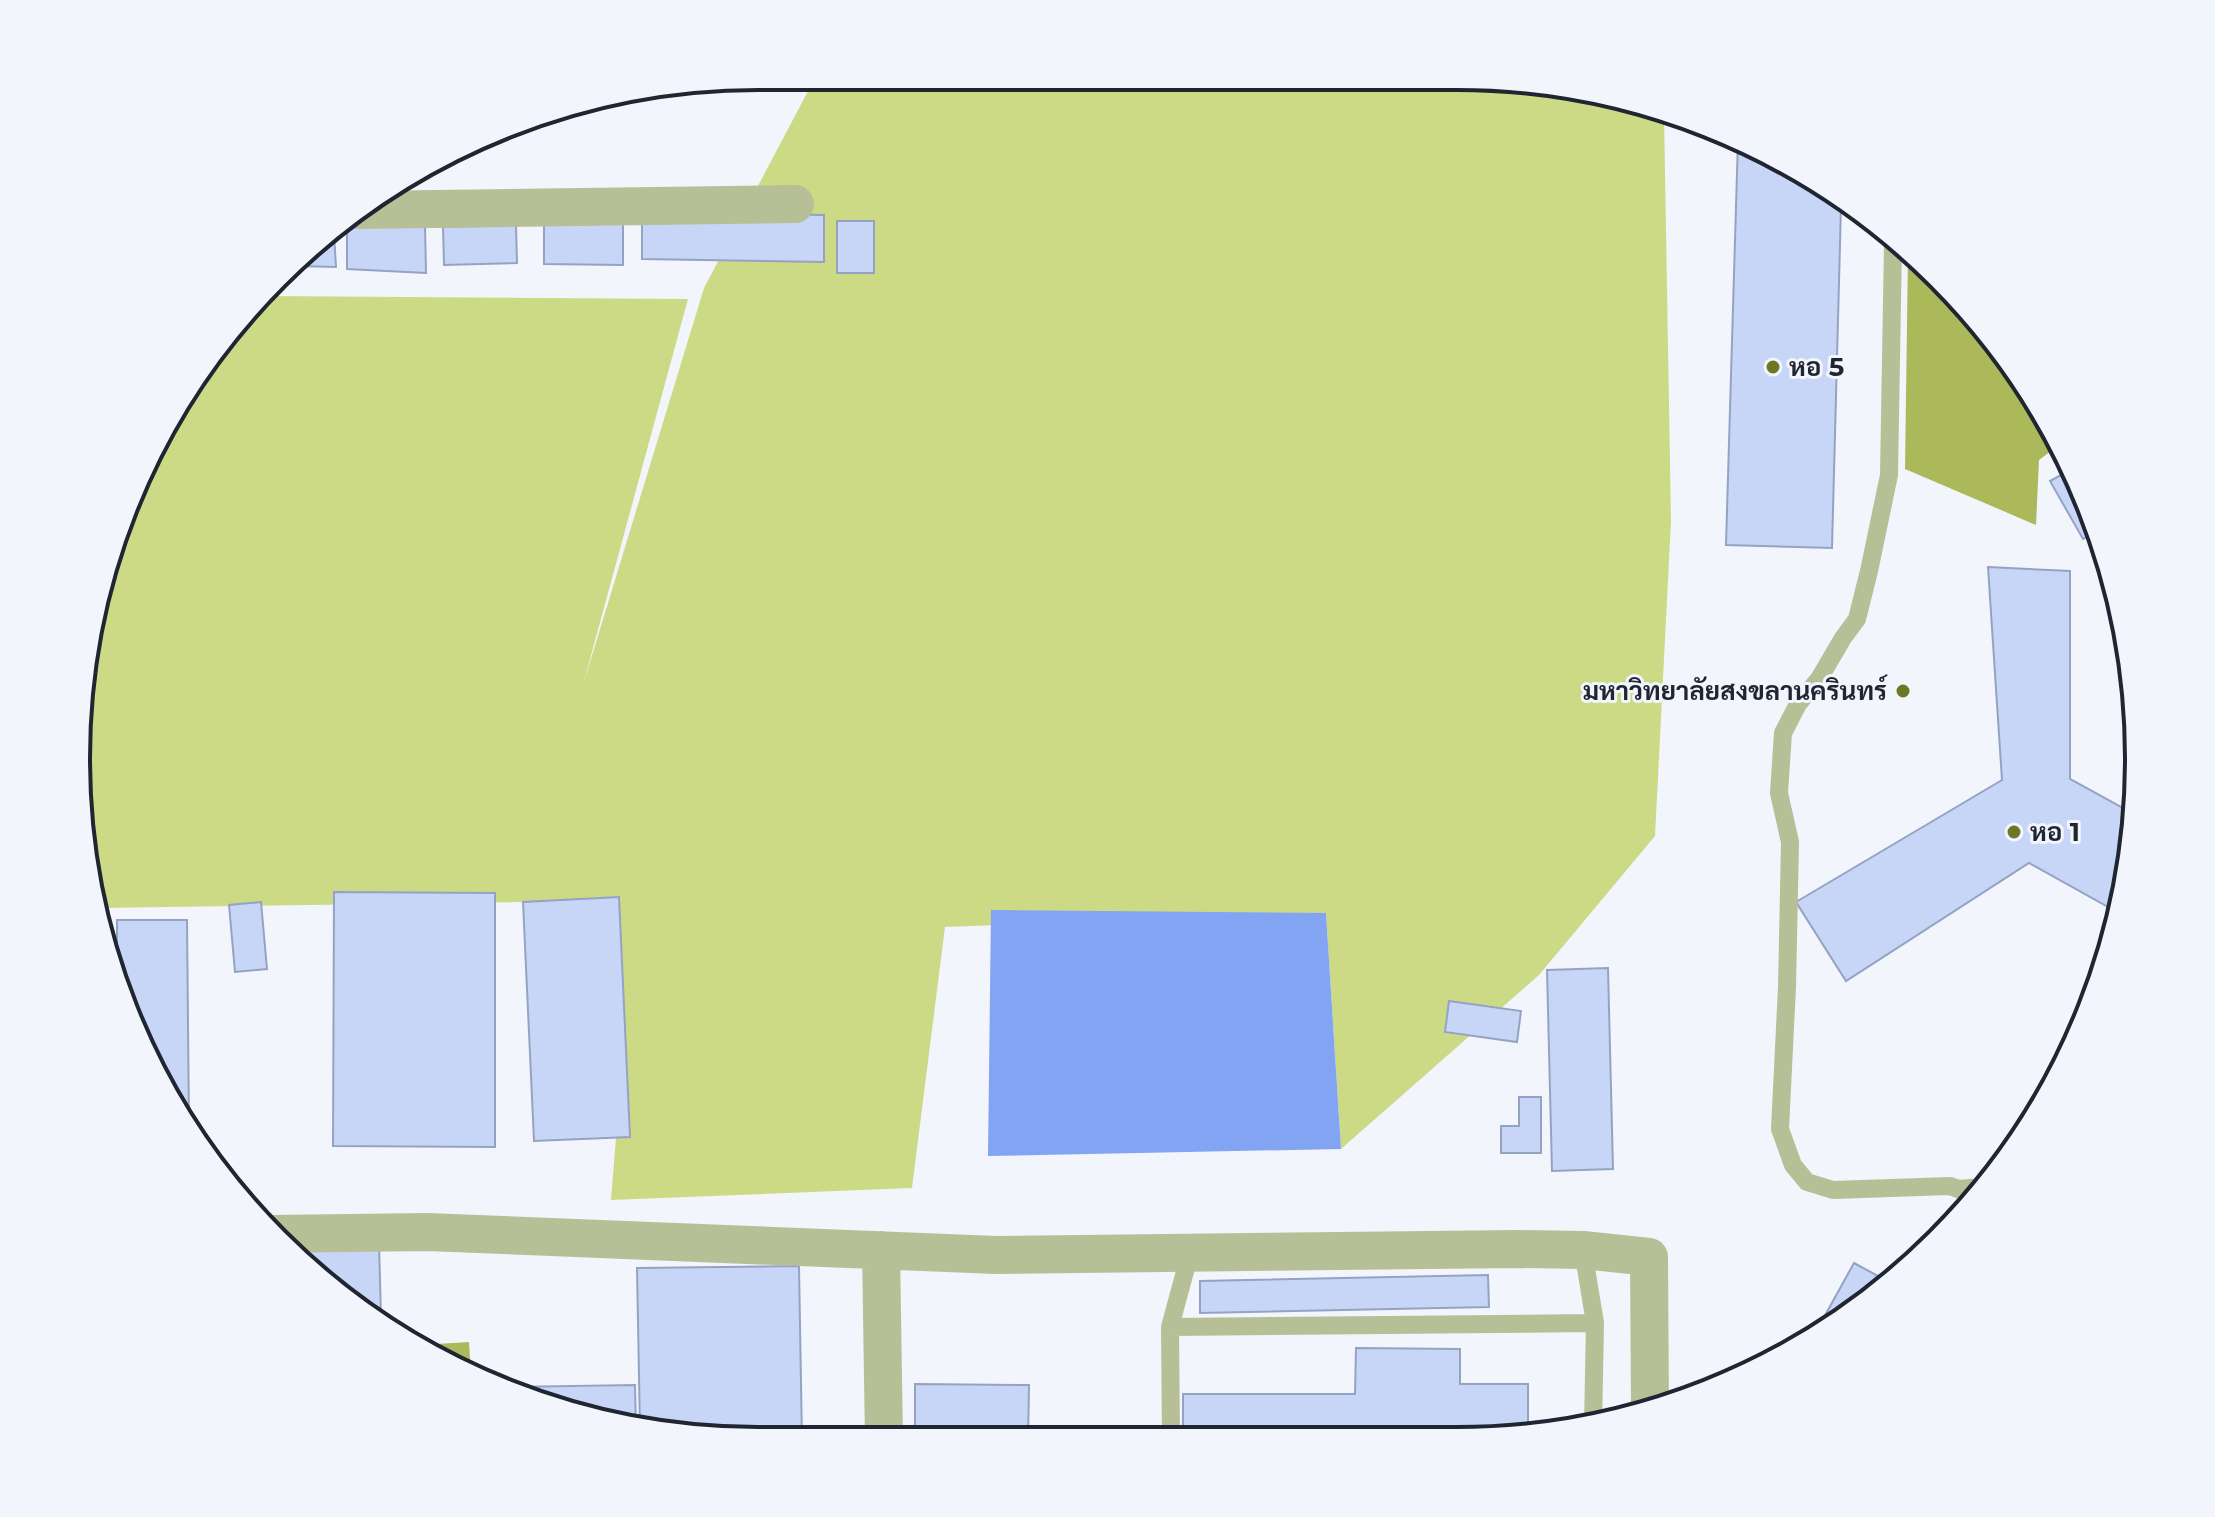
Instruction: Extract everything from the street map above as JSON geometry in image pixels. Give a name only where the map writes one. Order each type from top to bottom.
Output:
[{"type":"street","points":[[378,210],[795,204]]},
{"type":"street","points":[[289,1234],[427,1232],[996,1255],[1583,1250],[1649,1257],[1650,1398]]},
{"type":"street","points":[[881,1250],[884,1427]]},
{"type":"lane","points":[[1893,253],[1889,475],[1869,571],[1857,619],[1819,679],[1798,704],[1783,733],[1779,793],[1790,842],[1780,1129],[1793,1165],[1807,1182],[1833,1190],[1950,1186],[1968,1188]]},
{"type":"lane","points":[[1583,1250],[1595,1323],[1593,1413]]},
{"type":"lane","points":[[1171,1427],[1170,1327],[1190,1253]]},
{"type":"lane","points":[[1170,1327],[1595,1323]]},
{"type":"green space","points":[[809,90],[1500,91],[1587,103],[1664,123],[1671,521],[1655,836],[1539,975],[1341,1149],[1326,913],[945,927],[912,1188],[611,1200],[625,1026],[619,897],[523,902],[107,908],[96,846],[90,758],[96,671],[113,585],[141,503],[180,424],[228,352],[277,296],[688,299],[583,685],[704,288]]},
{"type":"green space","points":[[1908,266],[1959,318],[1987,352],[2012,387],[2050,452],[2039,460],[2036,525],[1905,469]]},
{"type":"green space","points":[[469,1342],[470,1361],[463,1358],[437,1344]]},
{"type":"water","points":[[991,910],[1326,913],[1341,1149],[988,1156]]},
{"type":"building","points":[[1738,153],[1791,180],[1841,212],[1832,548],[1726,545]]},
{"type":"building","points":[[642,212],[824,215],[824,262],[642,259]]},
{"type":"building","points":[[544,217],[623,218],[623,265],[544,264]]},
{"type":"building","points":[[837,221],[874,221],[874,273],[837,273]]},
{"type":"building","points":[[359,223],[425,225],[426,273],[347,269],[347,232]]},
{"type":"building","points":[[516,225],[517,263],[444,265],[443,227]]},
{"type":"building","points":[[335,242],[336,267],[307,266]]},
{"type":"building","points":[[2061,475],[2087,537],[2083,539],[2050,481]]},
{"type":"building","points":[[1988,567],[2070,571],[2070,779],[2123,808],[2108,907],[2029,863],[1846,981],[1796,902],[2002,780]]},
{"type":"building","points":[[334,892],[495,893],[495,1147],[333,1146]]},
{"type":"building","points":[[619,897],[630,1137],[534,1141],[523,902]]},
{"type":"building","points":[[261,902],[267,969],[235,972],[229,905]]},
{"type":"building","points":[[117,920],[187,920],[189,1107],[141,1014],[117,946]]},
{"type":"building","points":[[1608,968],[1613,1169],[1552,1171],[1547,970]]},
{"type":"building","points":[[1449,1001],[1521,1011],[1517,1042],[1445,1032]]},
{"type":"building","points":[[1519,1097],[1541,1097],[1541,1153],[1501,1153],[1501,1126],[1519,1126]]},
{"type":"building","points":[[379,1243],[381,1310],[352,1289],[301,1245]]},
{"type":"building","points":[[1854,1263],[1878,1276],[1863,1289],[1825,1316]]},
{"type":"building","points":[[799,1266],[802,1427],[715,1426],[640,1416],[637,1268]]},
{"type":"building","points":[[1488,1275],[1489,1307],[1200,1313],[1200,1281]]},
{"type":"building","points":[[1356,1348],[1460,1349],[1460,1384],[1528,1384],[1528,1423],[1456,1427],[1183,1427],[1183,1394],[1355,1394]]},
{"type":"building","points":[[915,1384],[1029,1385],[1028,1427],[915,1427]]},
{"type":"building","points":[[635,1385],[636,1415],[585,1404],[530,1387]]},
{"type":"place","name":"หอ 5","points":[[1773,367]]},
{"type":"place","name":"มหาวิทยาลัยสงขลานครินทร์","points":[[1903,691]]},
{"type":"place","name":"หอ 1","points":[[2014,832]]}]
